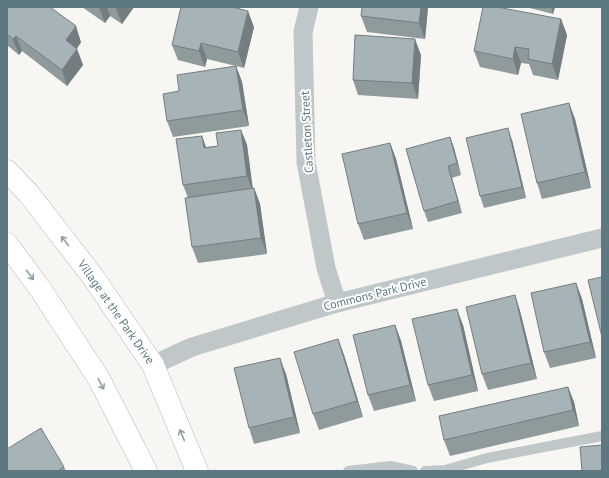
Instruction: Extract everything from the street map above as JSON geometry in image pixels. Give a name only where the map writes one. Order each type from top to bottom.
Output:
[{"type":"street","name":"Castleton Street","points":[[309,7],[304,32],[306,162],[326,268],[337,303]]},
{"type":"street","name":"Village at the Park Drive","points":[[7,171],[29,194],[93,277],[153,365],[197,471]]},
{"type":"street","name":"Commons Park Drive","points":[[153,365],[192,347],[337,303],[602,238]]},
{"type":"street","points":[[7,244],[41,290],[98,379],[146,471]]},
{"type":"lane","points":[[425,471],[445,470],[487,458],[602,436]]},
{"type":"lane","points":[[348,471],[391,466],[414,471]]},
{"type":"building","points":[[7,7],[50,7],[76,26],[66,40],[77,49],[62,70],[16,36],[13,39],[7,34]]},
{"type":"building","points":[[181,7],[232,7],[248,11],[238,52],[201,43],[199,51],[172,45]]},
{"type":"building","points":[[362,7],[421,7],[419,23],[361,16]]},
{"type":"building","points":[[483,7],[497,7],[561,19],[552,64],[528,59],[529,49],[515,47],[513,59],[474,51]]},
{"type":"building","points":[[355,35],[415,39],[412,83],[353,80]]},
{"type":"building","points":[[236,66],[243,110],[167,121],[163,94],[179,91],[177,75]]},
{"type":"building","points":[[569,103],[585,172],[537,183],[521,114]]},
{"type":"building","points":[[508,128],[522,187],[480,196],[466,138]]},
{"type":"building","points":[[241,130],[247,176],[183,185],[176,139],[202,136],[204,148],[218,146],[216,133]]},
{"type":"building","points":[[450,137],[457,163],[448,166],[458,201],[424,211],[406,149]]},
{"type":"building","points":[[390,143],[407,213],[358,224],[342,154]]},
{"type":"building","points":[[254,188],[261,238],[192,247],[185,198]]},
{"type":"building","points":[[602,277],[602,337],[588,280]]},
{"type":"building","points":[[576,283],[590,342],[544,352],[531,293]]},
{"type":"building","points":[[515,295],[531,363],[482,374],[466,307]]},
{"type":"building","points":[[457,309],[472,375],[428,385],[412,319]]},
{"type":"building","points":[[395,325],[410,385],[368,395],[353,335]]},
{"type":"building","points":[[338,339],[357,401],[313,414],[294,352]]},
{"type":"building","points":[[280,358],[294,417],[249,428],[234,368]]},
{"type":"building","points":[[568,387],[573,410],[444,440],[439,416]]},
{"type":"building","points":[[41,428],[64,467],[58,471],[7,471],[7,449]]},
{"type":"building","points":[[602,445],[602,471],[582,471],[580,447]]}]
